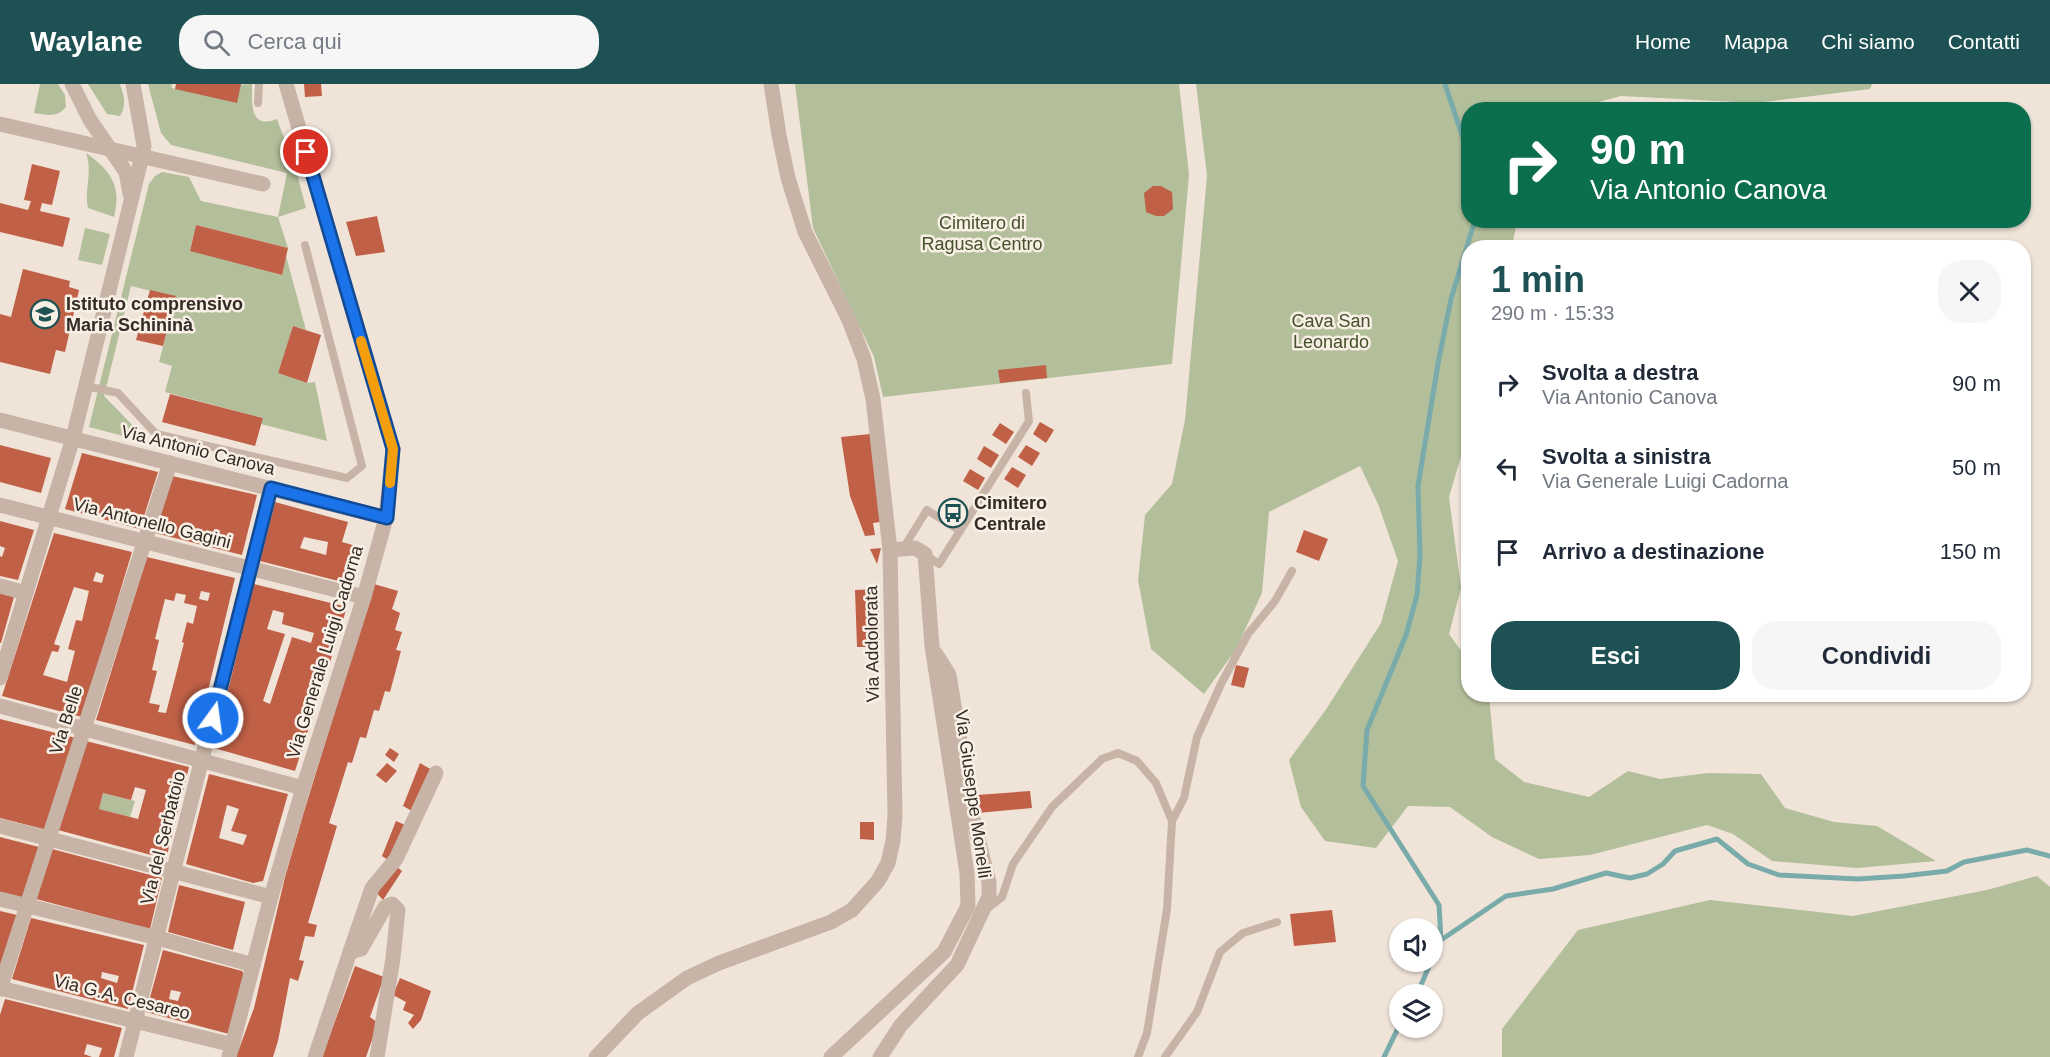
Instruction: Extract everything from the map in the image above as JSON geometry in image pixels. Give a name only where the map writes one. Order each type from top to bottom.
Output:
[{"type":"street","points":[[72,84],[90,120],[126,172],[131,203]]},
{"type":"street","points":[[0,678],[73,438],[142,156],[144,146],[133,84]]},
{"type":"street","name":"Via Generale Luigi Cadorna","points":[[231,1051],[271,897],[387,518],[393,449],[286,84]]},
{"type":"street","name":"Via Addolorata","points":[[596,1057],[638,1013],[680,983],[719,963],[831,922],[852,910],[878,881],[888,863],[893,841],[897,548],[873,399],[864,359],[849,320],[805,232],[788,178],[771,84]]},
{"type":"street","points":[[0,124],[263,184]]},
{"type":"street","name":"Via Antonio Canova","points":[[0,420],[387,518]]},
{"type":"street","name":"Via Belle","points":[[0,988],[170,463]]},
{"type":"street","name":"Via del Serbatoio","points":[[126,1057],[271,488]]},
{"type":"street","name":"Via Antonello Gagini","points":[[0,505],[364,597]]},
{"type":"street","points":[[897,548],[915,548],[925,554]]},
{"type":"street","name":"Via Giuseppe Monelli","points":[[831,1057],[944,952],[968,906],[967,873],[932,646],[925,554]]},
{"type":"street","points":[[0,586],[26,593]]},
{"type":"street","points":[[880,1057],[901,1025],[957,965],[989,897],[989,882],[974,819],[949,675],[932,646]]},
{"type":"street","points":[[0,706],[303,788]]},
{"type":"street","points":[[315,1057],[372,888],[396,859],[436,773]]},
{"type":"street","points":[[0,826],[271,897]]},
{"type":"street","points":[[0,899],[158,938],[253,965]]},
{"type":"street","points":[[350,952],[361,950],[385,906],[388,904],[396,906],[398,910],[393,958],[377,1057]]},
{"type":"street","name":"Via G.A. Cesareo","points":[[0,988],[136,1019],[231,1051]]},
{"type":"lane","points":[[258,103],[259,84]]},
{"type":"lane","points":[[86,386],[118,393],[156,434],[348,478],[362,466],[305,245]]},
{"type":"lane","points":[[925,554],[939,564],[960,531],[1029,421],[1026,393]]},
{"type":"lane","points":[[897,548],[927,510],[960,531]]},
{"type":"lane","points":[[1138,1057],[1147,1033],[1167,909],[1172,821],[1184,798],[1197,737],[1222,682],[1248,634],[1275,601],[1292,571]]},
{"type":"lane","points":[[984,910],[1002,897],[1013,864],[1052,807],[1102,759],[1119,753],[1137,761],[1156,783],[1172,821]]},
{"type":"lane","points":[[1165,1057],[1197,1012],[1220,952],[1243,933],[1277,922]]},
{"type":"green space","points":[[40,84],[58,84],[65,95],[66,107],[63,110],[52,115],[34,113]]},
{"type":"green space","points":[[88,84],[120,84],[124,104],[120,116],[107,114]]},
{"type":"green space","points":[[148,84],[172,84],[171,87],[175,89],[252,84],[254,112],[261,121],[277,119],[296,170],[306,208],[278,217],[287,173],[171,145],[161,133]]},
{"type":"green space","name":"Cimitero di Ragusa Centro","points":[[795,84],[1179,84],[1189,175],[1172,364],[883,397],[874,357],[813,228]]},
{"type":"green space","name":"Cava San Leonardo","points":[[1196,84],[1872,84],[1870,89],[1764,102],[1621,96],[1599,102],[1461,102],[1461,228],[1516,228],[1513,240],[1461,240],[1461,457],[1449,497],[1461,588],[1449,634],[1461,650],[1461,702],[1490,702],[1495,759],[1524,782],[1589,797],[1628,771],[1660,779],[1708,773],[1761,774],[1785,808],[1834,822],[1877,826],[1936,861],[1857,868],[1772,861],[1733,834],[1707,825],[1590,855],[1539,859],[1492,837],[1450,807],[1408,806],[1376,848],[1325,841],[1301,807],[1289,760],[1327,708],[1381,623],[1398,561],[1378,504],[1360,466],[1269,512],[1262,593],[1236,649],[1204,694],[1151,649],[1138,580],[1145,515],[1172,484],[1185,420],[1207,176]]},
{"type":"green space","points":[[86,153],[102,166],[112,180],[117,197],[114,217],[88,208],[89,167]]},
{"type":"green space","points":[[162,172],[189,177],[201,201],[278,217],[288,248],[196,225],[190,250],[281,275],[286,256],[306,330],[293,326],[278,373],[307,383],[315,382],[327,441],[261,424],[263,418],[165,392],[172,366],[159,362],[176,297],[131,286],[104,396],[150,443],[89,427],[149,184],[155,176]]},
{"type":"green space","points":[[85,228],[110,234],[102,265],[78,260]]},
{"type":"green space","points":[[103,793],[135,801],[130,817],[99,809]]},
{"type":"green space","points":[[2037,876],[2050,887],[2050,1057],[1502,1057],[1502,1029],[1578,930],[1710,900],[1853,916],[1987,890]]},
{"type":"building","points":[[176,84],[241,84],[237,103],[175,89]]},
{"type":"building","points":[[304,84],[321,84],[322,96],[305,97]]},
{"type":"building","points":[[32,164],[60,171],[52,205],[42,203],[40,211],[70,218],[63,247],[0,232],[0,203],[28,210],[31,201],[24,200]]},
{"type":"building","points":[[1153,186],[1161,186],[1172,192],[1173,209],[1164,216],[1146,212],[1144,193]]},
{"type":"building","points":[[377,216],[385,252],[356,256],[346,222]]},
{"type":"building","points":[[196,225],[288,248],[282,275],[190,251]]},
{"type":"building","points":[[23,269],[70,281],[69,287],[79,290],[65,352],[56,350],[50,374],[0,362],[0,314],[11,317]]},
{"type":"building","points":[[150,290],[176,296],[163,346],[136,340]]},
{"type":"building","points":[[293,326],[321,335],[307,383],[278,373]]},
{"type":"building","points":[[1046,365],[1047,378],[1000,383],[998,370]]},
{"type":"building","points":[[170,394],[263,418],[255,446],[162,422]]},
{"type":"building","points":[[1040,422],[1054,430],[1046,443],[1033,434]]},
{"type":"building","points":[[1000,423],[1014,432],[1006,444],[992,435]]},
{"type":"building","points":[[870,434],[880,522],[873,523],[875,535],[865,536],[850,496],[841,437]]},
{"type":"building","points":[[0,445],[51,458],[41,493],[0,482]]},
{"type":"building","points":[[1026,445],[1040,453],[1032,466],[1018,457]]},
{"type":"building","points":[[984,446],[999,455],[991,468],[977,459]]},
{"type":"building","points":[[82,453],[158,472],[140,529],[65,509]]},
{"type":"building","points":[[1012,467],[1026,475],[1018,488],[1004,479]]},
{"type":"building","points":[[970,469],[985,478],[978,490],[963,481]]},
{"type":"building","points":[[172,476],[257,495],[242,555],[155,533]]},
{"type":"building","points":[[275,502],[348,522],[342,542],[363,548],[354,585],[260,561]],"holes":[[[304,537],[328,542],[326,555],[300,548]]]},
{"type":"building","points":[[0,521],[34,530],[18,580],[0,576],[0,556],[2,557],[5,548],[0,546]]},
{"type":"building","points":[[1304,530],[1328,539],[1319,561],[1296,552]]},
{"type":"building","points":[[54,533],[132,552],[82,717],[2,696]],"holes":[[[96,572],[104,575],[102,583],[93,581]],[[74,587],[89,591],[82,621],[76,620],[68,649],[75,651],[67,682],[43,675],[52,651],[58,652],[60,646],[54,644]]]},
{"type":"building","points":[[881,548],[877,564],[870,549]]},
{"type":"building","points":[[147,557],[235,578],[195,745],[96,720]],"holes":[[[201,591],[210,593],[208,601],[199,599]],[[176,593],[186,595],[184,603],[197,606],[193,624],[187,622],[166,713],[158,712],[160,705],[149,703],[157,671],[152,670],[159,640],[155,639],[165,599],[174,601]]]},
{"type":"building","points":[[254,584],[347,607],[326,675],[321,673],[314,695],[319,696],[295,771],[214,748]],"holes":[[[273,610],[284,613],[282,624],[314,633],[311,643],[292,637],[270,704],[263,701],[285,634],[267,629]]]},
{"type":"building","points":[[374,584],[398,591],[392,609],[400,613],[395,630],[402,632],[396,650],[401,651],[390,692],[385,691],[379,711],[374,710],[366,738],[360,737],[352,763],[348,762],[329,823],[337,826],[308,923],[317,925],[314,937],[305,936],[299,960],[304,961],[298,981],[290,978],[273,1057],[236,1057],[254,1008],[285,877]]},
{"type":"building","points":[[878,589],[880,647],[857,647],[855,590]]},
{"type":"building","points":[[0,593],[14,597],[1,643],[0,643]]},
{"type":"building","points":[[1236,665],[1249,668],[1244,688],[1231,685]]},
{"type":"building","points":[[0,719],[76,738],[47,830],[0,818]]},
{"type":"building","points":[[86,741],[189,767],[166,859],[58,830]],"holes":[[[135,787],[146,790],[138,819],[99,809],[103,793],[131,800]]]},
{"type":"building","points":[[390,748],[399,754],[394,762],[385,755]]},
{"type":"building","points":[[387,763],[397,771],[386,783],[376,775]]},
{"type":"building","points":[[420,763],[432,770],[412,811],[403,806]]},
{"type":"building","points":[[209,774],[288,794],[263,881],[253,883],[186,864]],"holes":[[[227,805],[239,809],[231,831],[247,835],[243,845],[219,838]]]},
{"type":"building","points":[[1030,791],[1032,808],[978,813],[977,795]]},
{"type":"building","points":[[396,821],[405,825],[388,860],[382,856]]},
{"type":"building","points":[[860,822],[874,822],[874,840],[860,839]]},
{"type":"building","points":[[0,837],[39,847],[22,898],[0,892]]},
{"type":"building","points":[[52,849],[162,878],[150,929],[36,899]]},
{"type":"building","points":[[397,867],[402,871],[383,900],[375,891]]},
{"type":"building","points":[[179,885],[245,902],[233,950],[168,932]]},
{"type":"building","points":[[1332,910],[1336,942],[1294,946],[1290,914]]},
{"type":"building","points":[[0,911],[17,915],[0,970]]},
{"type":"building","points":[[31,918],[144,945],[128,1009],[12,979]],"holes":[[[102,972],[119,976],[117,983],[101,978]]]},
{"type":"building","points":[[163,950],[242,971],[246,978],[229,1034],[146,1012]],"holes":[[[171,990],[181,992],[178,1001],[169,999]]]},
{"type":"building","points":[[355,966],[384,977],[370,1017],[378,1023],[366,1057],[322,1057]]},
{"type":"building","points":[[400,978],[431,991],[421,1020],[413,1029],[408,1023],[414,1015],[403,1010],[406,1002],[393,995]]},
{"type":"building","points":[[5,999],[122,1028],[114,1057],[99,1057],[102,1048],[87,1044],[84,1054],[92,1057],[0,1057],[0,1015]]},
{"type":"waterway","name":"Cava San Leonardo","points":[[1445,84],[1461,132]]},
{"type":"waterway","name":"Cava San Leonardo","points":[[1469,240],[1473,228]]},
{"type":"waterway","name":"Cava San Leonardo","points":[[1440,918],[1439,905],[1363,786],[1367,730],[1406,635],[1417,595],[1420,556],[1418,486],[1439,358],[1451,299],[1461,266]]},
{"type":"waterway","points":[[1443,939],[1506,896],[1553,889],[1606,873],[1630,878],[1647,874],[1663,864],[1675,851],[1717,839],[1748,864],[1779,875],[1858,879],[1904,876],[1947,871],[1964,862],[2027,850],[2050,856]]},
{"type":"waterway","name":"Cava San Leonardo","points":[[1421,984],[1427,972]]},
{"type":"waterway","name":"Cava San Leonardo","points":[[1384,1057],[1393,1038]]},
{"type":"slow traffic","points":[[361,341],[393,449],[390,483]]},
{"type":"place","name":"Istituto comprensivo Maria Schininà","points":[[45,314]]},
{"type":"place","name":"Cimitero Centrale","points":[[953,513]]},
{"type":"route","points":[[213,718],[271,488],[387,518],[393,449],[306,152]]}]
